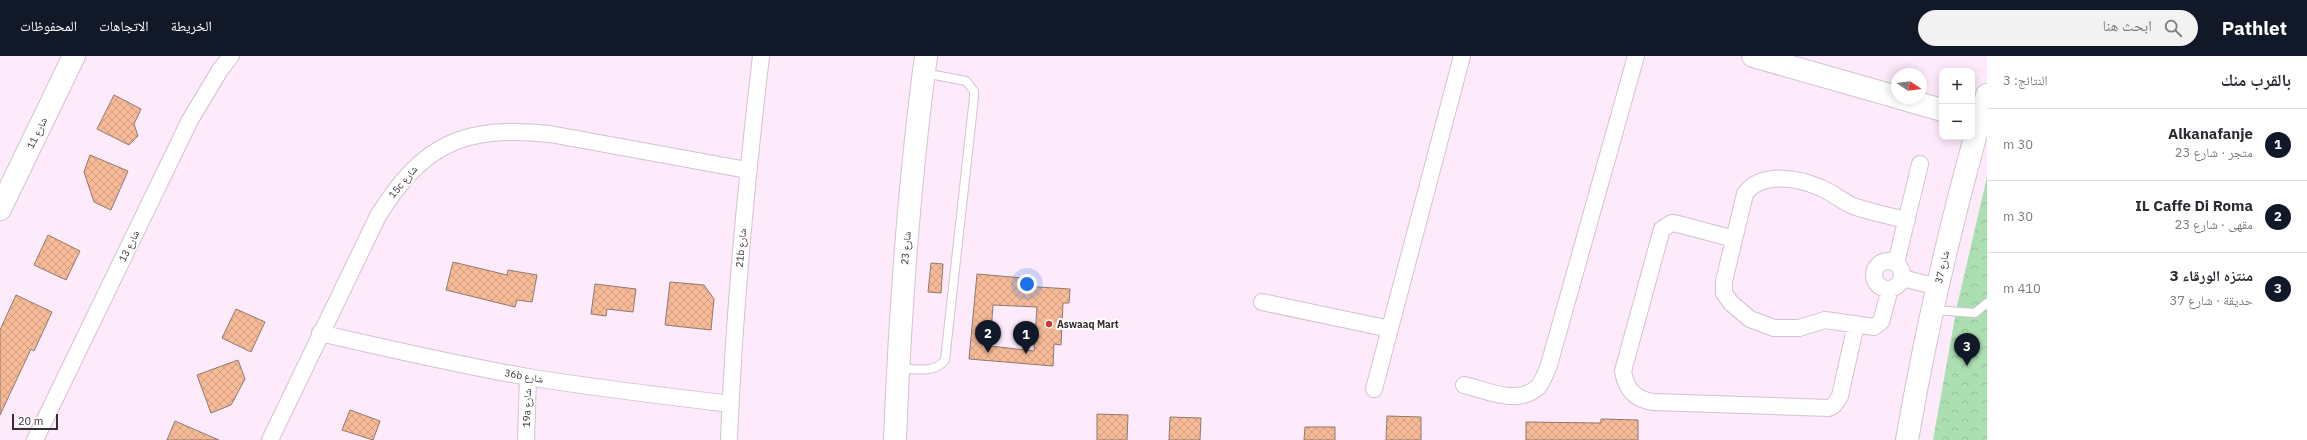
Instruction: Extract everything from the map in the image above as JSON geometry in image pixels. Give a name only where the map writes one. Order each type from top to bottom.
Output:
[{"type":"street","name":"شارع 11","points":[[0,209],[74,56]]},
{"type":"street","name":"شارع 13","points":[[35,440],[190,120],[220,70],[231,56]]},
{"type":"street","name":"21b شارع","points":[[729,440],[737,286],[747,170],[761,56]]},
{"type":"street","points":[[1374,389],[1462,56]]},
{"type":"street","points":[[1464,385],[1511,397],[1527,395],[1539,386],[1549,365],[1636,56]]},
{"type":"street","points":[[1753,56],[1891,95]]},
{"type":"street","name":"شارع 23","points":[[895,440],[906,244],[925,64]]},
{"type":"street","name":"شارع 37","points":[[1907,440],[1933,310],[1976,120],[1987,95]]},
{"type":"street","points":[[1921,104],[1939,109]]},
{"type":"street","name":"15c شارع","points":[[270,440],[320,333],[378,216],[394,191],[412,170],[433,152],[457,141],[487,133],[519,131],[550,134],[747,170]]},
{"type":"street","points":[[1896,263],[1920,164]]},
{"type":"street","points":[[1890,289],[1883,317],[1878,325],[1870,327],[1824,320],[1799,328],[1774,328],[1750,319],[1740,312],[1727,298],[1723,287],[1745,194],[1750,187],[1763,180],[1787,180],[1811,184],[1853,206],[1907,220]]},
{"type":"street","points":[[1734,238],[1672,223],[1662,229],[1623,371],[1624,381],[1636,396],[1654,402],[1829,408],[1834,405],[1840,396],[1856,324]]},
{"type":"street","points":[[1885,261],[1896,263],[1900,267],[1902,278],[1895,288],[1890,289],[1879,287],[1875,283],[1874,272],[1880,263],[1885,261]]},
{"type":"street","points":[[1902,278],[1938,287]]},
{"type":"street","points":[[1262,302],[1390,328]]},
{"type":"street","name":"36b شارع","points":[[320,333],[424,357],[528,377],[629,392],[731,404]]},
{"type":"street","name":"19a شارع","points":[[526,440],[528,377]]},
{"type":"lane","points":[[898,368],[933,369],[940,366],[945,360],[974,97],[974,91],[966,81],[925,64]]},
{"type":"lane","points":[[1933,310],[1975,313],[1987,303]]},
{"type":"green space","points":[[1987,177],[1987,440],[1933,440],[1957,306]]},
{"type":"building","points":[[114,95],[141,109],[134,124],[138,136],[129,145],[97,129]]},
{"type":"building","points":[[90,155],[128,171],[111,210],[94,202],[84,172]]},
{"type":"building","points":[[48,235],[80,251],[66,280],[34,265]]},
{"type":"building","points":[[453,262],[507,275],[508,270],[537,275],[532,302],[517,300],[515,307],[446,290]]},
{"type":"building","points":[[931,263],[943,264],[941,293],[928,292]]},
{"type":"building","points":[[977,274],[1023,278],[1022,286],[1070,289],[1069,303],[1063,303],[1061,345],[1054,344],[1053,366],[969,359]],"holes":[[[993,305],[1037,307],[1034,351],[990,346]]]},
{"type":"building","points":[[670,282],[704,285],[714,299],[711,330],[665,325]]},
{"type":"building","points":[[595,284],[636,289],[633,312],[607,309],[606,316],[591,314]]},
{"type":"building","points":[[16,295],[52,312],[34,351],[31,349],[0,415],[0,330]]},
{"type":"building","points":[[236,309],[265,322],[251,352],[222,338]]},
{"type":"building","points":[[238,360],[245,379],[231,405],[211,413],[197,375]]},
{"type":"building","points":[[350,410],[380,421],[373,440],[342,430]]},
{"type":"building","points":[[1097,414],[1128,415],[1127,440],[1097,440]]},
{"type":"building","points":[[1387,416],[1421,417],[1421,440],[1386,440]]},
{"type":"building","points":[[1170,417],[1201,418],[1200,440],[1169,440]]},
{"type":"building","points":[[1601,419],[1638,420],[1638,440],[1526,440],[1526,422],[1601,423]]},
{"type":"building","points":[[175,421],[219,440],[167,440]]},
{"type":"building","points":[[1305,427],[1335,427],[1335,440],[1304,440]]},
{"type":"place","name":"Aswaaq Mart","points":[[1049,324]]},
{"type":"place","name":"IL Caffe Di Roma","points":[[988,353]]},
{"type":"place","name":"Alkanafanje","points":[[1026,354]]},
{"type":"place","name":"منتزه الورقاء 3","points":[[1967,366]]}]
